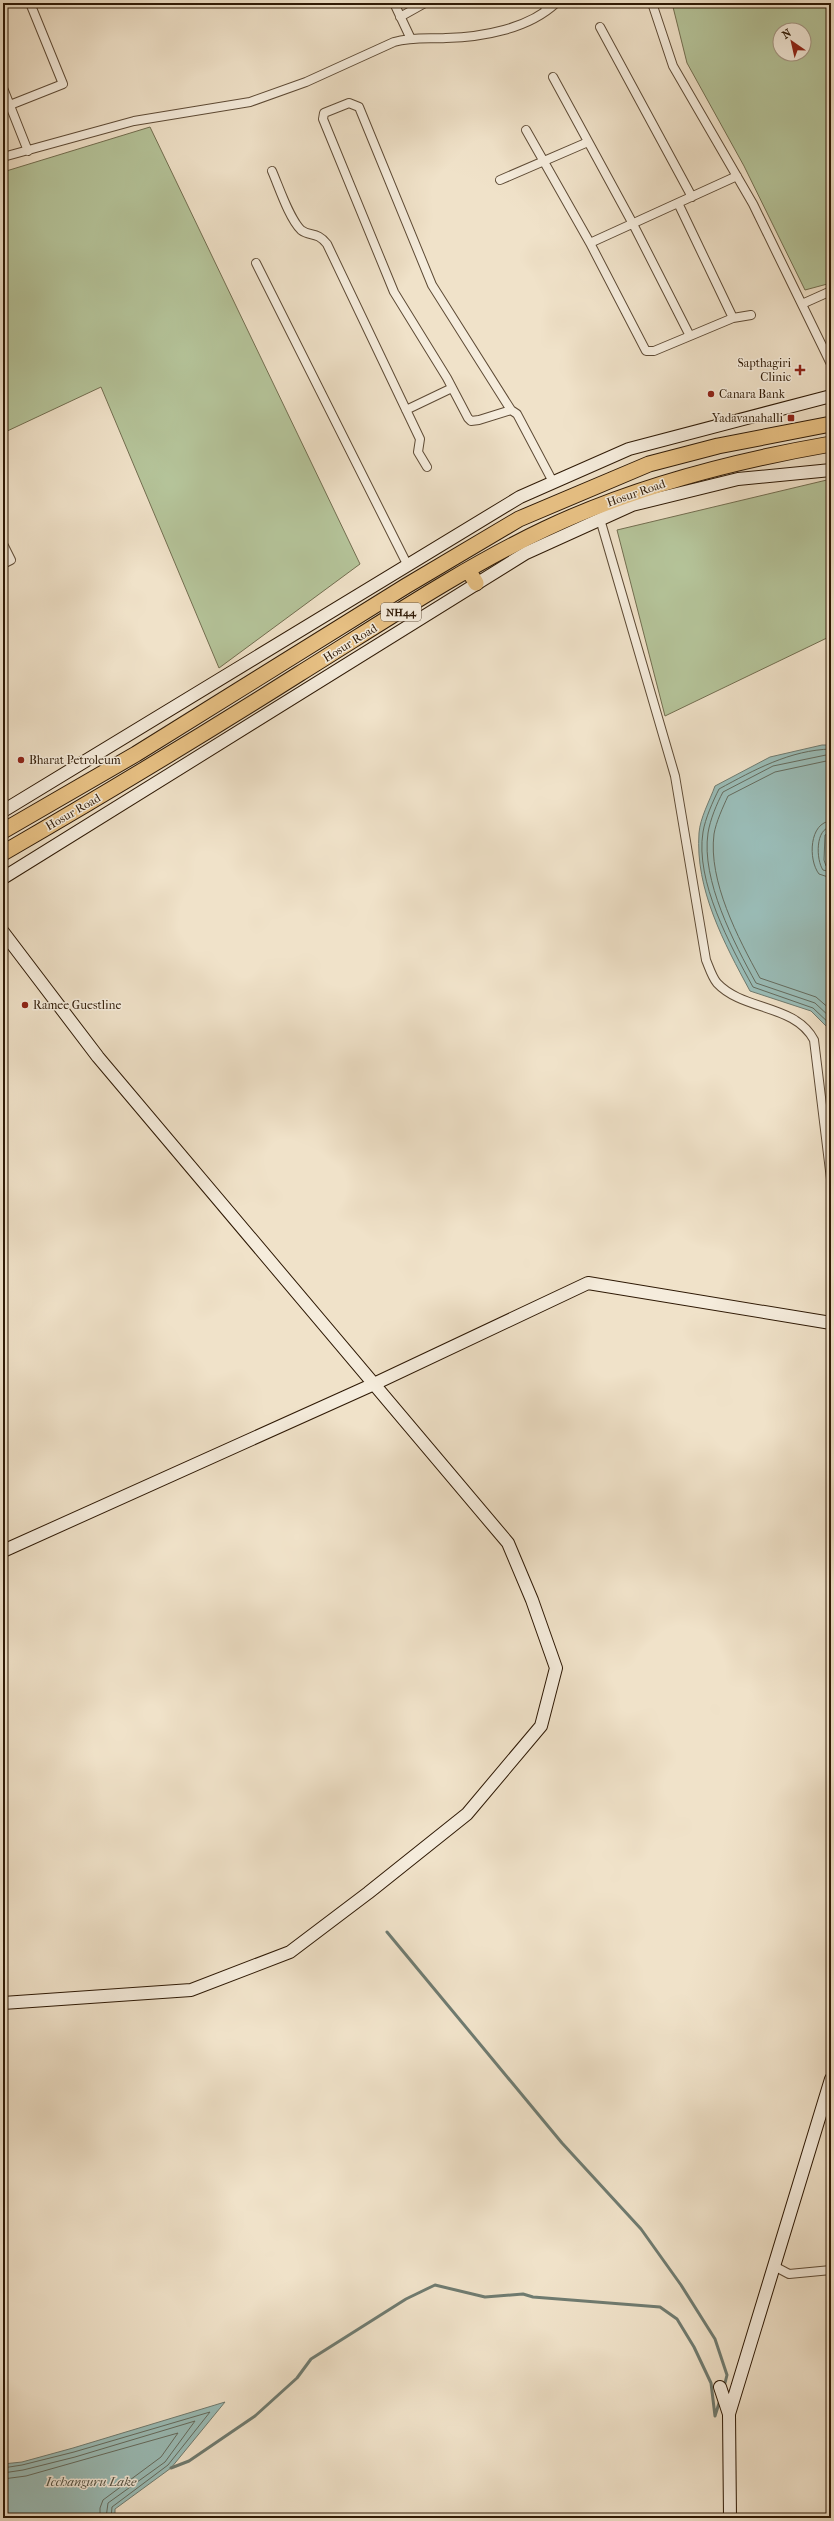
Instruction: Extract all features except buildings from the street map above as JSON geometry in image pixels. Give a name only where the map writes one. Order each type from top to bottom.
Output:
[{"type":"highway","name":"Hosur Road","points":[[3,831],[136,754],[406,586],[519,519],[649,464],[718,446],[831,424]]},
{"type":"highway","name":"Hosur Road","points":[[3,853],[145,771],[472,577],[546,529],[600,506],[681,477],[831,444]]},
{"type":"street","points":[[10,105],[62,84],[30,3]]},
{"type":"street","points":[[394,3],[410,37]]},
{"type":"street","points":[[400,17],[425,3]]},
{"type":"street","points":[[3,157],[134,121],[250,102],[306,82],[394,42],[410,37],[463,38],[486,34],[523,23],[545,6],[556,3]]},
{"type":"street","points":[[652,3],[673,66],[760,217],[831,364]]},
{"type":"street","points":[[600,27],[692,197]]},
{"type":"street","points":[[553,77],[633,224],[690,336]]},
{"type":"street","points":[[3,88],[28,151]]},
{"type":"street","points":[[511,410],[479,420],[470,421],[452,388],[394,292],[323,119],[324,113],[349,103],[354,103],[358,107],[432,284],[511,410],[516,414],[553,482]]},
{"type":"street","points":[[526,130],[590,243],[646,350],[654,351],[733,318],[751,315]]},
{"type":"street","points":[[500,180],[544,163],[588,142]]},
{"type":"street","points":[[272,171],[295,222],[302,231],[320,236],[327,244],[420,439],[418,452],[427,467]]},
{"type":"street","points":[[590,243],[737,176]]},
{"type":"street","points":[[678,204],[733,318]]},
{"type":"street","points":[[256,263],[407,564]]},
{"type":"street","points":[[802,304],[831,291]]},
{"type":"street","points":[[406,410],[452,388]]},
{"type":"street","points":[[3,811],[407,564],[520,497],[629,449],[831,396]]},
{"type":"street","points":[[3,878],[472,577],[632,505],[738,479],[831,470]]},
{"type":"street","points":[[600,519],[676,776],[706,960],[716,981],[726,991],[795,1020],[807,1027],[814,1040],[831,1179]]},
{"type":"street","points":[[3,544],[11,560],[3,564]]},
{"type":"street","points":[[3,932],[98,1057],[508,1543],[532,1600],[556,1668],[541,1726],[468,1814],[368,1894],[290,1952],[191,1990],[3,2003]]},
{"type":"street","points":[[3,1551],[374,1384],[588,1284],[831,1323]]},
{"type":"street","points":[[730,2518],[729,2414],[831,2079]]},
{"type":"street","points":[[774,2266],[789,2274],[831,2270]]},
{"type":"street","points":[[722,2393],[729,2414]]},
{"type":"green space","points":[[672,3],[831,3],[831,283],[805,290],[744,166],[687,63]]},
{"type":"green space","points":[[150,127],[360,564],[219,668],[101,387],[3,433],[3,172]]},
{"type":"green space","points":[[831,479],[831,636],[665,716],[617,530]]},
{"type":"water","points":[[822,745],[831,745],[831,835],[829,836],[828,860],[831,867],[831,1031],[811,1011],[750,991],[730,954],[713,915],[702,875],[699,854],[700,827],[703,815],[715,786],[770,757]]},
{"type":"water","name":"Icchanguru Lake","points":[[225,2402],[171,2468],[115,2509],[115,2518],[3,2518],[3,2464],[22,2462],[73,2448]]},
{"type":"waterway","points":[[387,1932],[562,2143],[641,2229],[681,2285],[715,2339],[727,2375],[724,2387]]},
{"type":"waterway","points":[[171,2468],[189,2461],[255,2416],[297,2378],[311,2359],[406,2299],[435,2285],[485,2297],[523,2294],[533,2297],[660,2307],[677,2319],[694,2347],[711,2383],[715,2416],[720,2400]]},
{"type":"place","name":"Sapthagiri Clinic","points":[[800,370]]},
{"type":"place","name":"Canara Bank","points":[[711,394]]},
{"type":"place","name":"Yadavanahalli","points":[[791,418]]},
{"type":"place","name":"Bharat Petroleum","points":[[21,760]]},
{"type":"place","name":"Ramee Guestline","points":[[25,1005]]}]
